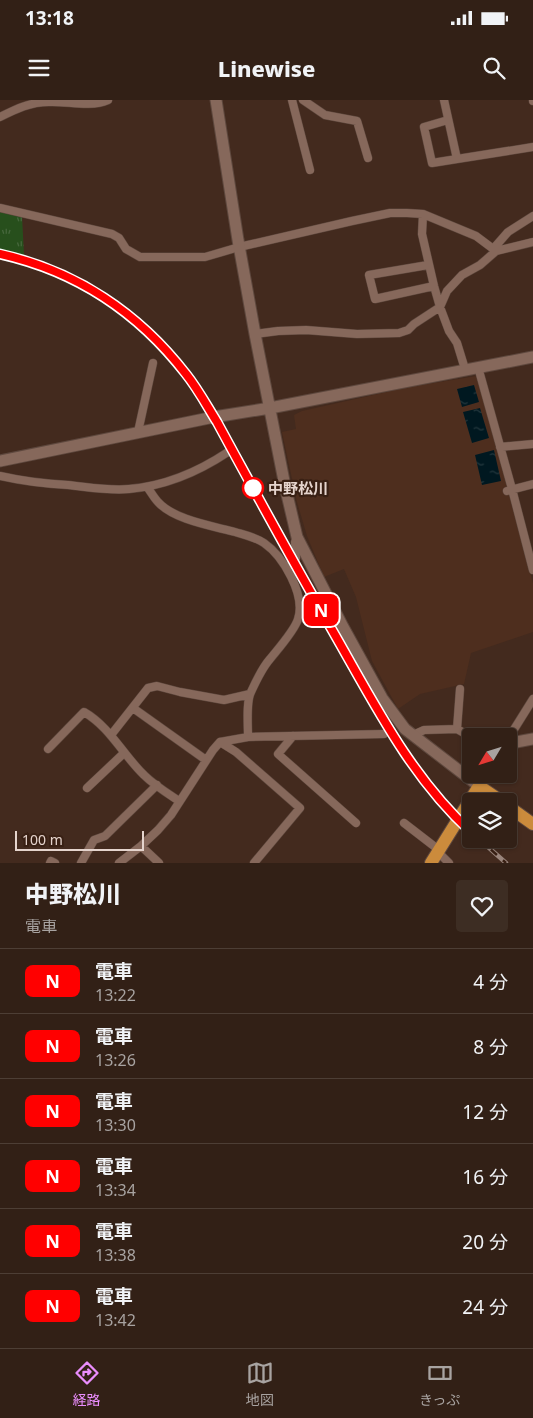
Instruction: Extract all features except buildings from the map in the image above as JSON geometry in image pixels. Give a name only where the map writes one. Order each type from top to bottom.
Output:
[{"type":"main road","points":[[436,855],[479,786],[489,793]]},
{"type":"main road","points":[[517,813],[533,824]]},
{"type":"street","points":[[0,117],[25,105],[48,102],[98,104],[108,100]]},
{"type":"street","points":[[216,100],[255,334],[284,486],[297,537],[382,698],[405,729],[479,786],[481,783]]},
{"type":"street","points":[[292,100],[310,170]]},
{"type":"street","points":[[303,100],[325,115],[357,121],[368,158]]},
{"type":"street","points":[[444,100],[457,159]]},
{"type":"street","points":[[448,120],[424,127],[432,163],[533,147]]},
{"type":"street","points":[[0,208],[112,234],[119,238],[126,250],[140,257],[205,257],[239,247],[390,213],[423,214],[476,236],[495,249],[533,242]]},
{"type":"street","points":[[423,214],[422,234],[428,265],[440,307],[449,331],[457,343],[465,369]]},
{"type":"street","points":[[255,334],[306,330],[357,334],[399,333],[408,330],[440,307],[442,300],[455,282],[462,275],[480,265],[508,232],[533,216]]},
{"type":"street","points":[[428,265],[369,275],[375,299],[434,286]]},
{"type":"street","points":[[0,461],[214,417],[270,408],[533,357]]},
{"type":"street","points":[[138,432],[153,363]]},
{"type":"street","points":[[478,367],[533,570]]},
{"type":"street","points":[[500,447],[533,444]]},
{"type":"street","points":[[0,476],[47,484],[92,488],[127,489],[147,487],[206,467],[228,452]]},
{"type":"street","points":[[510,490],[533,484]]},
{"type":"street","points":[[147,487],[159,503],[172,512],[191,520],[258,539],[271,548],[287,568],[297,590],[298,618],[278,650],[269,660],[250,694],[248,737]]},
{"type":"street","points":[[287,568],[296,558],[295,542],[297,537]]},
{"type":"street","points":[[111,735],[148,688],[157,686],[224,700],[250,694]]},
{"type":"street","points":[[457,729],[460,689]]},
{"type":"street","points":[[515,728],[533,698]]},
{"type":"street","points":[[133,708],[206,760]]},
{"type":"street","points":[[48,749],[84,712],[95,718],[111,735],[144,776],[179,801]]},
{"type":"street","points":[[413,735],[424,730],[457,729],[462,732]]},
{"type":"street","points":[[119,863],[141,846],[171,815],[206,760],[220,742],[248,737],[384,734]]},
{"type":"street","points":[[293,736],[278,754],[356,823]]},
{"type":"street","points":[[518,743],[533,740]]},
{"type":"street","points":[[220,742],[236,752],[300,808],[254,863]]},
{"type":"street","points":[[86,788],[124,753]]},
{"type":"street","points":[[81,863],[94,840],[105,836],[157,785]]},
{"type":"street","points":[[404,822],[436,855],[449,863]]},
{"type":"street","points":[[141,846],[159,863]]},
{"type":"street","points":[[50,863],[51,861],[55,863]]},
{"type":"shaded area","points":[[477,376],[533,583],[533,632],[471,653],[464,684],[420,694],[398,709],[372,661],[356,597],[344,569],[324,577],[307,536],[297,502],[282,432],[296,429],[294,415],[302,411],[409,387]]},
{"type":"green space","points":[[0,210],[22,216],[24,255],[0,250]]},
{"type":"water","points":[[474,385],[479,402],[462,407],[457,389]]},
{"type":"water","points":[[480,408],[489,438],[472,443],[463,412]]},
{"type":"water","points":[[494,450],[501,481],[482,485],[475,455]]},
{"type":"railway","points":[[0,254],[55,271],[80,283],[104,298],[148,332],[186,374],[217,422],[379,712],[412,763],[449,810],[462,823]]},
{"type":"railway","points":[[489,848],[506,863]]},
{"type":"train","name":"N","points":[[0,254],[27,260],[79,282],[125,312],[156,338],[187,375],[217,422],[390,733],[432,790],[462,823]]},
{"type":"place","name":"中野松川","points":[[253,488]]}]
